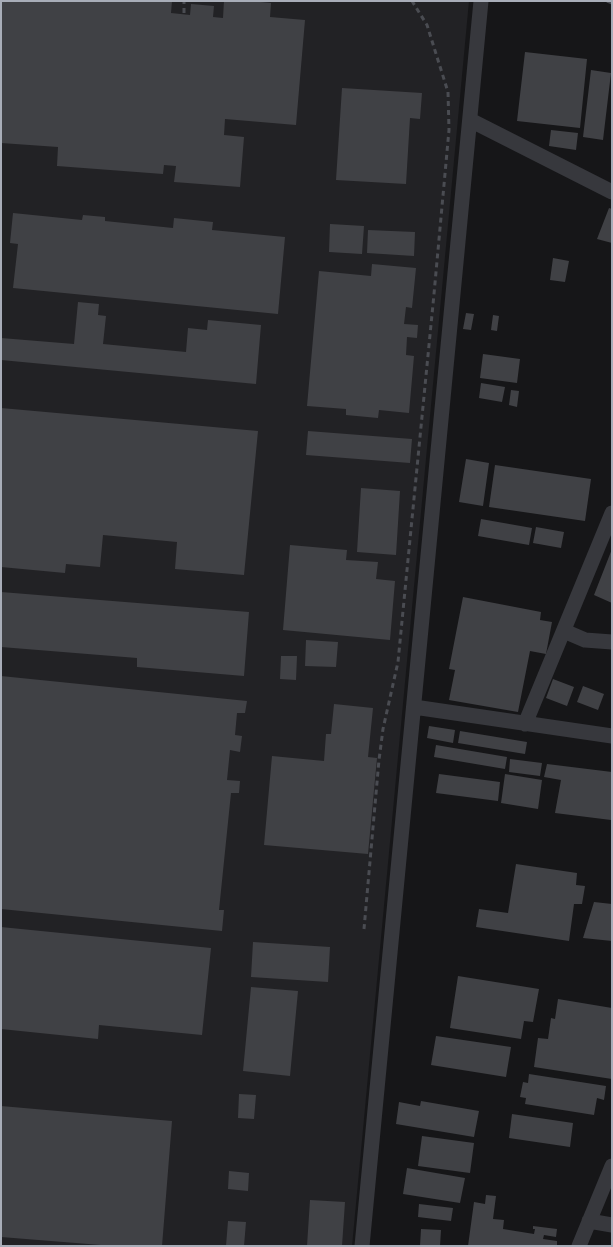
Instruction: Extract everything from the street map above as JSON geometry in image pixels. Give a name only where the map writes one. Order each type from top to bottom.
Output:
[{"type":"street","points":[[362,1246],[481,1]]},
{"type":"street","points":[[470,120],[612,192]]},
{"type":"street","points":[[525,724],[612,514]]},
{"type":"street","points":[[564,630],[585,640],[612,642]]},
{"type":"street","points":[[414,707],[612,736]]},
{"type":"street","points":[[579,1246],[612,1166]]},
{"type":"street","points":[[589,1221],[612,1225]]},
{"type":"shaded area","points":[[1,1],[469,1],[352,1246],[1,1246]]},
{"type":"building","points":[[1,1],[172,1],[171,13],[190,15],[191,4],[214,6],[213,17],[223,18],[224,1],[271,3],[270,17],[305,20],[296,125],[225,119],[224,135],[244,137],[240,187],[174,182],[176,166],[164,165],[163,174],[57,166],[58,147],[1,143]]},
{"type":"building","points":[[525,52],[587,59],[580,128],[517,121]]},
{"type":"building","points":[[591,70],[611,73],[603,140],[583,137]]},
{"type":"building","points":[[342,88],[422,93],[420,119],[410,118],[406,184],[336,180]]},
{"type":"building","points":[[551,130],[578,133],[576,150],[549,146]]},
{"type":"building","points":[[609,208],[612,209],[612,243],[597,239]]},
{"type":"building","points":[[13,213],[82,220],[83,215],[105,217],[105,221],[173,228],[174,218],[213,222],[212,230],[285,237],[278,314],[13,288],[18,244],[10,243]]},
{"type":"building","points":[[330,224],[364,226],[362,254],[329,252]]},
{"type":"building","points":[[368,230],[415,232],[414,256],[367,253]]},
{"type":"building","points":[[553,258],[569,261],[565,282],[550,280]]},
{"type":"building","points":[[372,264],[416,268],[412,308],[406,307],[404,324],[418,325],[417,338],[407,337],[406,355],[414,356],[409,413],[379,410],[378,418],[346,415],[346,409],[307,406],[319,271],[371,276]]},
{"type":"building","points":[[78,302],[99,304],[98,315],[106,316],[103,344],[186,352],[188,328],[207,330],[208,320],[261,325],[256,384],[1,360],[1,338],[74,344]]},
{"type":"building","points":[[466,313],[474,314],[471,330],[463,329]]},
{"type":"building","points":[[493,315],[499,316],[497,331],[491,330]]},
{"type":"building","points":[[483,354],[520,359],[517,383],[480,378]]},
{"type":"building","points":[[481,383],[505,387],[502,402],[479,398]]},
{"type":"building","points":[[511,390],[519,391],[517,407],[509,405]]},
{"type":"building","points":[[1,408],[258,431],[244,575],[175,569],[177,542],[103,535],[100,567],[66,564],[65,573],[1,567]]},
{"type":"building","points":[[308,431],[412,439],[410,463],[306,455]]},
{"type":"building","points":[[466,459],[489,463],[483,506],[459,502]]},
{"type":"building","points":[[495,465],[591,479],[585,521],[489,507]]},
{"type":"building","points":[[361,488],[400,491],[396,555],[357,552]]},
{"type":"building","points":[[481,519],[532,528],[529,545],[478,536]]},
{"type":"building","points":[[536,527],[564,532],[561,548],[533,543]]},
{"type":"building","points":[[290,545],[347,550],[346,560],[378,562],[376,579],[395,581],[390,640],[283,630]]},
{"type":"building","points":[[612,549],[612,603],[594,595]]},
{"type":"building","points":[[1,592],[249,612],[244,676],[137,667],[137,658],[1,647]]},
{"type":"building","points":[[463,597],[541,612],[540,620],[552,622],[546,654],[530,651],[518,712],[449,700],[455,670],[449,669]]},
{"type":"building","points":[[306,640],[338,642],[336,667],[305,666]]},
{"type":"building","points":[[281,656],[297,656],[296,680],[280,679]]},
{"type":"building","points":[[1,676],[247,701],[245,713],[237,713],[235,735],[242,736],[240,752],[230,750],[227,780],[240,781],[239,793],[231,793],[219,910],[224,910],[222,931],[1,909]]},
{"type":"building","points":[[553,679],[574,687],[567,706],[546,698]]},
{"type":"building","points":[[583,686],[604,694],[598,710],[577,702]]},
{"type":"building","points":[[334,704],[373,708],[368,757],[377,758],[368,854],[264,845],[272,756],[324,761],[326,734],[331,734]]},
{"type":"building","points":[[429,726],[455,730],[453,743],[427,738]]},
{"type":"building","points":[[460,731],[527,742],[525,754],[458,743]]},
{"type":"building","points":[[436,745],[507,757],[505,769],[434,757]]},
{"type":"building","points":[[510,759],[542,763],[540,776],[509,772]]},
{"type":"building","points":[[547,764],[612,772],[611,820],[555,813],[561,780],[544,777]]},
{"type":"building","points":[[439,774],[500,782],[498,801],[436,793]]},
{"type":"building","points":[[505,774],[542,780],[538,809],[501,803]]},
{"type":"building","points":[[516,864],[577,873],[576,885],[585,886],[582,904],[574,904],[569,941],[476,927],[479,909],[508,913]]},
{"type":"building","points":[[594,902],[612,904],[612,941],[583,938]]},
{"type":"building","points":[[1,927],[211,948],[202,1035],[99,1025],[98,1039],[1,1029]]},
{"type":"building","points":[[253,942],[330,947],[328,982],[251,977]]},
{"type":"building","points":[[458,976],[539,989],[533,1022],[524,1021],[521,1039],[450,1028]]},
{"type":"building","points":[[251,987],[298,991],[290,1076],[243,1071]]},
{"type":"building","points":[[558,999],[612,1008],[612,1079],[534,1067],[538,1038],[548,1039],[551,1018],[555,1019]]},
{"type":"building","points":[[436,1036],[511,1047],[506,1077],[431,1065]]},
{"type":"building","points":[[529,1074],[606,1086],[604,1100],[597,1098],[594,1115],[525,1104],[526,1098],[520,1097],[523,1082],[528,1083]]},
{"type":"building","points":[[239,1094],[256,1095],[254,1119],[238,1118]]},
{"type":"building","points":[[421,1101],[479,1111],[474,1137],[396,1124],[399,1102],[420,1106]]},
{"type":"building","points":[[1,1106],[172,1121],[162,1246],[113,1246],[1,1237]]},
{"type":"building","points":[[512,1114],[573,1123],[570,1147],[509,1138]]},
{"type":"building","points":[[422,1136],[474,1143],[470,1173],[418,1166]]},
{"type":"building","points":[[407,1168],[465,1178],[460,1203],[403,1194]]},
{"type":"building","points":[[229,1171],[249,1173],[248,1191],[228,1189]]},
{"type":"building","points":[[486,1195],[496,1196],[493,1219],[504,1220],[503,1229],[534,1234],[535,1229],[533,1229],[533,1226],[557,1229],[556,1237],[544,1235],[543,1239],[557,1241],[557,1246],[468,1246],[474,1202],[485,1204]]},
{"type":"building","points":[[310,1200],[345,1202],[342,1246],[307,1246]]},
{"type":"building","points":[[419,1204],[453,1208],[451,1221],[418,1217]]},
{"type":"building","points":[[228,1221],[246,1222],[244,1246],[226,1246]]},
{"type":"building","points":[[421,1229],[441,1230],[440,1246],[420,1246]]},
{"type":"railway","points":[[184,1],[184,13]]},
{"type":"railway","points":[[364,929],[379,760],[383,729],[398,662],[449,130],[448,92],[427,25],[412,1]]},
{"type":"railway","points":[[607,1],[612,3]]}]
